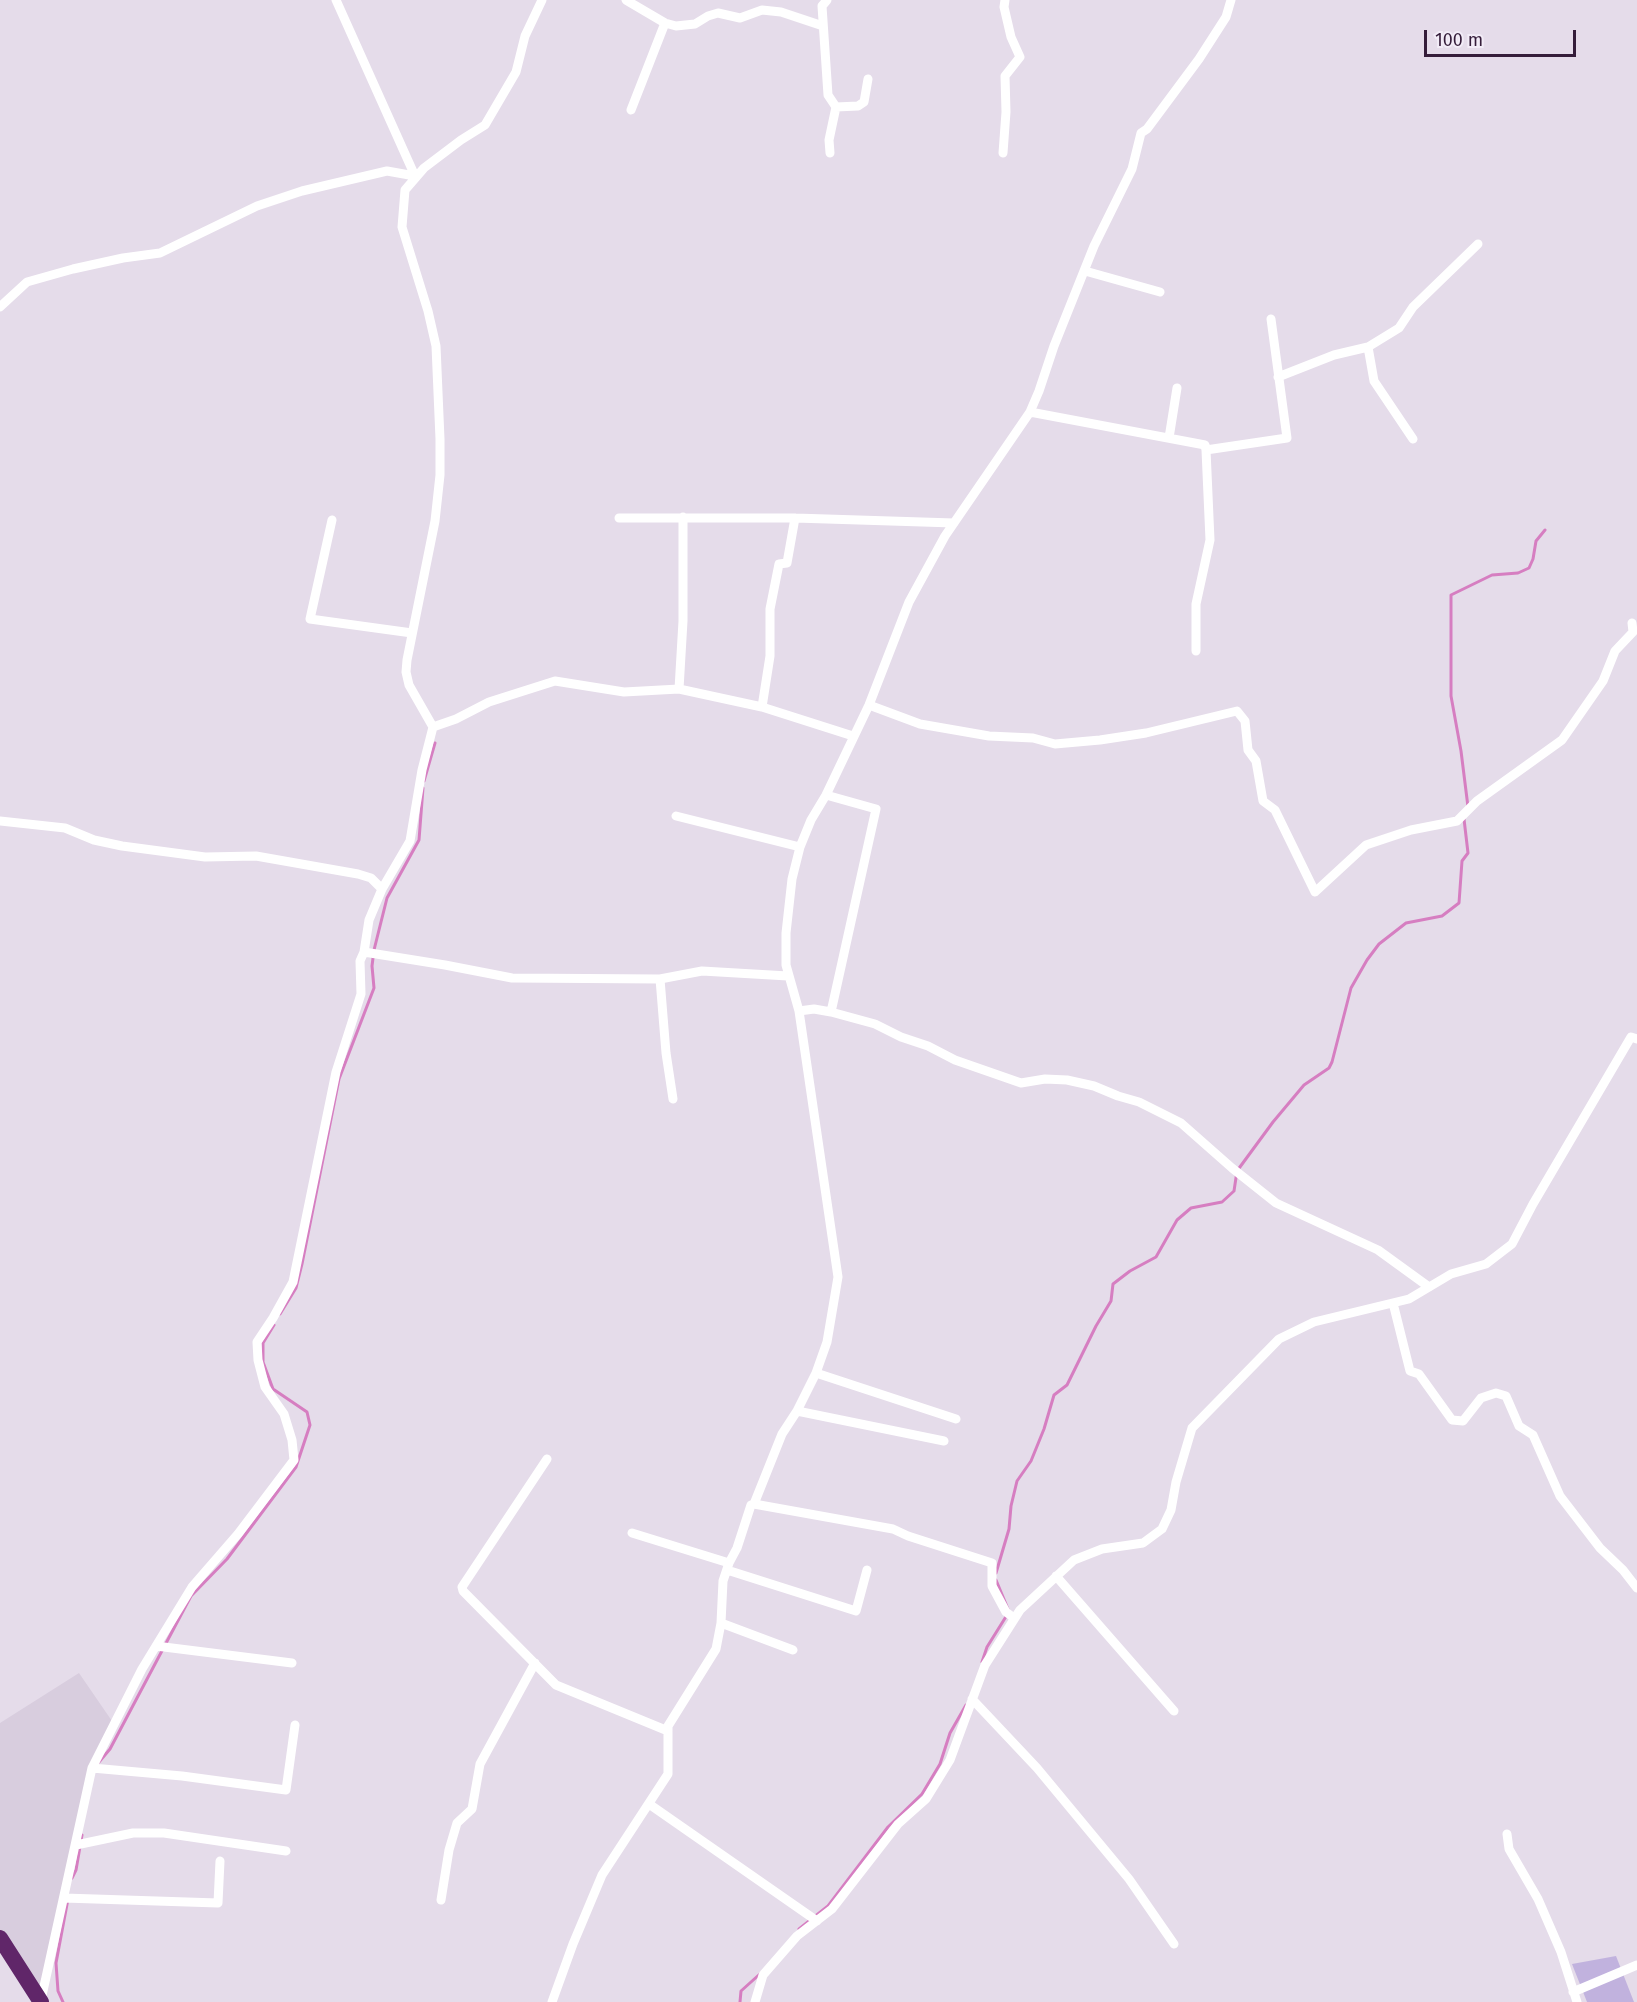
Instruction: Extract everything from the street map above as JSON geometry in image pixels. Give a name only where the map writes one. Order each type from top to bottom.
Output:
[{"type":"highway","points":[[0,1938],[41,2002]]},
{"type":"street","points":[[336,0],[415,176]]},
{"type":"street","points":[[41,2002],[92,1768],[156,1646],[192,1587],[238,1534],[294,1460],[292,1440],[284,1414],[265,1387],[258,1360],[257,1342],[293,1282],[336,1072],[361,994],[360,961],[364,952],[369,920],[382,889],[410,841],[422,770],[433,727],[409,685],[406,672],[435,521],[440,451],[436,346],[428,311],[402,227],[405,190],[415,176],[461,140],[485,125],[516,72],[525,36],[542,0]]},
{"type":"street","points":[[626,0],[665,23],[676,26],[695,24],[708,15],[718,13],[740,18],[762,10],[781,12],[823,26]]},
{"type":"street","points":[[827,0],[822,6],[828,95],[836,107],[829,140],[830,153]]},
{"type":"street","points":[[1003,153],[1006,112],[1005,76],[1020,57],[1011,37],[1004,7],[1005,0]]},
{"type":"street","points":[[552,2002],[602,1875],[668,1774],[668,1726],[716,1649],[721,1623],[723,1581],[728,1566],[737,1548],[751,1505],[754,1504],[782,1434],[816,1373],[827,1342],[838,1277],[799,1011],[786,965],[786,933],[792,879],[800,847],[811,820],[826,795],[869,705],[909,602],[945,536],[1030,412],[1094,246],[1132,169],[1141,133],[1147,129],[1199,59],[1226,17],[1231,0]]},
{"type":"street","points":[[631,110],[665,23]]},
{"type":"street","points":[[836,107],[858,106],[864,102],[868,79]]},
{"type":"street","points":[[0,307],[27,282],[103,262],[160,253],[257,206],[302,191],[387,171],[415,176]]},
{"type":"street","points":[[1278,377],[1334,355],[1368,348],[1399,328],[1413,307],[1478,244]]},
{"type":"street","points":[[1084,271],[1160,292]]},
{"type":"street","points":[[1206,450],[1287,438],[1271,319]]},
{"type":"street","points":[[1368,348],[1374,381],[1413,439]]},
{"type":"street","points":[[1169,438],[1177,388]]},
{"type":"street","points":[[1030,412],[1205,445],[1210,540],[1196,604],[1196,651]]},
{"type":"street","points":[[679,689],[683,621],[683,517]]},
{"type":"street","points":[[619,518],[795,518],[954,523]]},
{"type":"street","points":[[762,707],[770,656],[770,609],[779,564],[788,563],[795,518]]},
{"type":"street","points":[[332,520],[310,619],[412,633]]},
{"type":"street","points":[[869,705],[920,724],[989,736],[1033,738],[1055,744],[1146,733],[1237,711],[1245,721],[1248,750],[1256,761],[1263,801],[1275,810],[1315,892],[1366,845],[1411,830],[1457,820],[1477,801],[1562,740],[1603,681],[1615,651],[1633,632],[1632,623]]},
{"type":"street","points":[[433,727],[456,719],[489,702],[555,681],[624,692],[679,689],[762,707],[854,736]]},
{"type":"street","points":[[826,795],[876,810],[831,1012]]},
{"type":"street","points":[[676,816],[800,847]]},
{"type":"street","points":[[0,821],[65,828],[94,840],[134,847],[205,857],[256,856],[358,874],[371,878],[382,889]]},
{"type":"street","points":[[364,952],[445,964],[512,978],[660,979],[702,971],[788,976]]},
{"type":"street","points":[[660,979],[666,1053],[673,1099]]},
{"type":"street","points":[[799,1011],[814,1009],[875,1024],[955,1060],[1021,1083],[1045,1079],[1067,1080],[1094,1086],[1139,1102],[1181,1123],[1276,1203],[1378,1250],[1429,1287]]},
{"type":"street","points":[[755,2002],[763,1974],[797,1936],[832,1909],[898,1824],[926,1799],[950,1760],[985,1665],[1020,1610],[1074,1560],[1102,1550],[1143,1543],[1162,1529],[1171,1510],[1176,1482],[1192,1428],[1279,1339],[1314,1322],[1409,1299],[1451,1274],[1486,1264],[1512,1244],[1631,1037],[1637,1039]]},
{"type":"street","points":[[1393,1303],[1410,1371],[1419,1374],[1452,1420],[1463,1421],[1481,1398],[1496,1393],[1506,1396],[1519,1426],[1533,1436],[1560,1496],[1600,1548],[1623,1570],[1637,1588]]},
{"type":"street","points":[[816,1373],[956,1419]]},
{"type":"street","points":[[796,1412],[944,1441]]},
{"type":"street","points":[[547,1459],[462,1587],[463,1591],[556,1685],[668,1731]]},
{"type":"street","points":[[754,1504],[893,1529],[992,1563],[992,1586],[1006,1612],[1014,1618]]},
{"type":"street","points":[[632,1533],[856,1611],[867,1570]]},
{"type":"street","points":[[1056,1576],[1174,1711]]},
{"type":"street","points":[[721,1623],[792,1650]]},
{"type":"street","points":[[156,1646],[292,1662]]},
{"type":"street","points":[[441,1900],[449,1850],[457,1823],[472,1809],[480,1764],[535,1663]]},
{"type":"street","points":[[972,1700],[1037,1768],[1129,1878],[1173,1944]]},
{"type":"street","points":[[92,1768],[171,1775],[286,1790],[295,1725]]},
{"type":"street","points":[[650,1804],[817,1921]]},
{"type":"street","points":[[76,1845],[133,1833],[164,1833],[286,1851]]},
{"type":"street","points":[[1507,1834],[1509,1849],[1538,1899],[1561,1953],[1577,2002]]},
{"type":"street","points":[[64,1898],[218,1903],[220,1861]]},
{"type":"street","points":[[1574,1992],[1637,1965]]},
{"type":"shaded area","points":[[79,1673],[114,1724],[89,1766],[38,2002],[0,1946],[0,1723]]},
{"type":"shaded area","points":[[1616,1956],[1634,2002],[1587,2002],[1572,1964]]},
{"type":"waterway","points":[[1468,807],[1451,696],[1451,595],[1492,575],[1518,573],[1529,568],[1536,541],[1545,530]]},
{"type":"waterway","points":[[424,781],[435,743]]},
{"type":"waterway","points":[[280,1314],[296,1288],[339,1079],[374,988],[372,966],[374,950],[387,898],[419,840],[423,788]]},
{"type":"waterway","points":[[996,1573],[1009,1529],[1011,1506],[1017,1481],[1031,1461],[1054,1395],[1067,1385],[1111,1301],[1113,1284],[1130,1271],[1156,1257],[1177,1220],[1191,1208],[1222,1202],[1234,1191],[1237,1171],[1273,1122],[1304,1085],[1329,1068],[1351,988],[1379,944],[1406,923],[1442,916],[1459,903],[1462,861],[1468,853],[1464,819]]},
{"type":"waterway","points":[[99,1762],[110,1749],[191,1596],[227,1559],[296,1467],[310,1425],[307,1412],[273,1389],[263,1362],[263,1343],[274,1325]]},
{"type":"waterway","points":[[996,1580],[1008,1609]]},
{"type":"waterway","points":[[982,1662],[987,1647],[1007,1615]]},
{"type":"waterway","points":[[799,1929],[828,1906],[888,1827],[922,1794],[940,1764],[950,1733],[966,1705]]},
{"type":"waterway","points":[[72,1878],[76,1870],[82,1835]]},
{"type":"waterway","points":[[63,2002],[58,1991],[56,1963],[68,1899]]},
{"type":"waterway","points":[[740,2002],[741,1991],[761,1973]]}]
